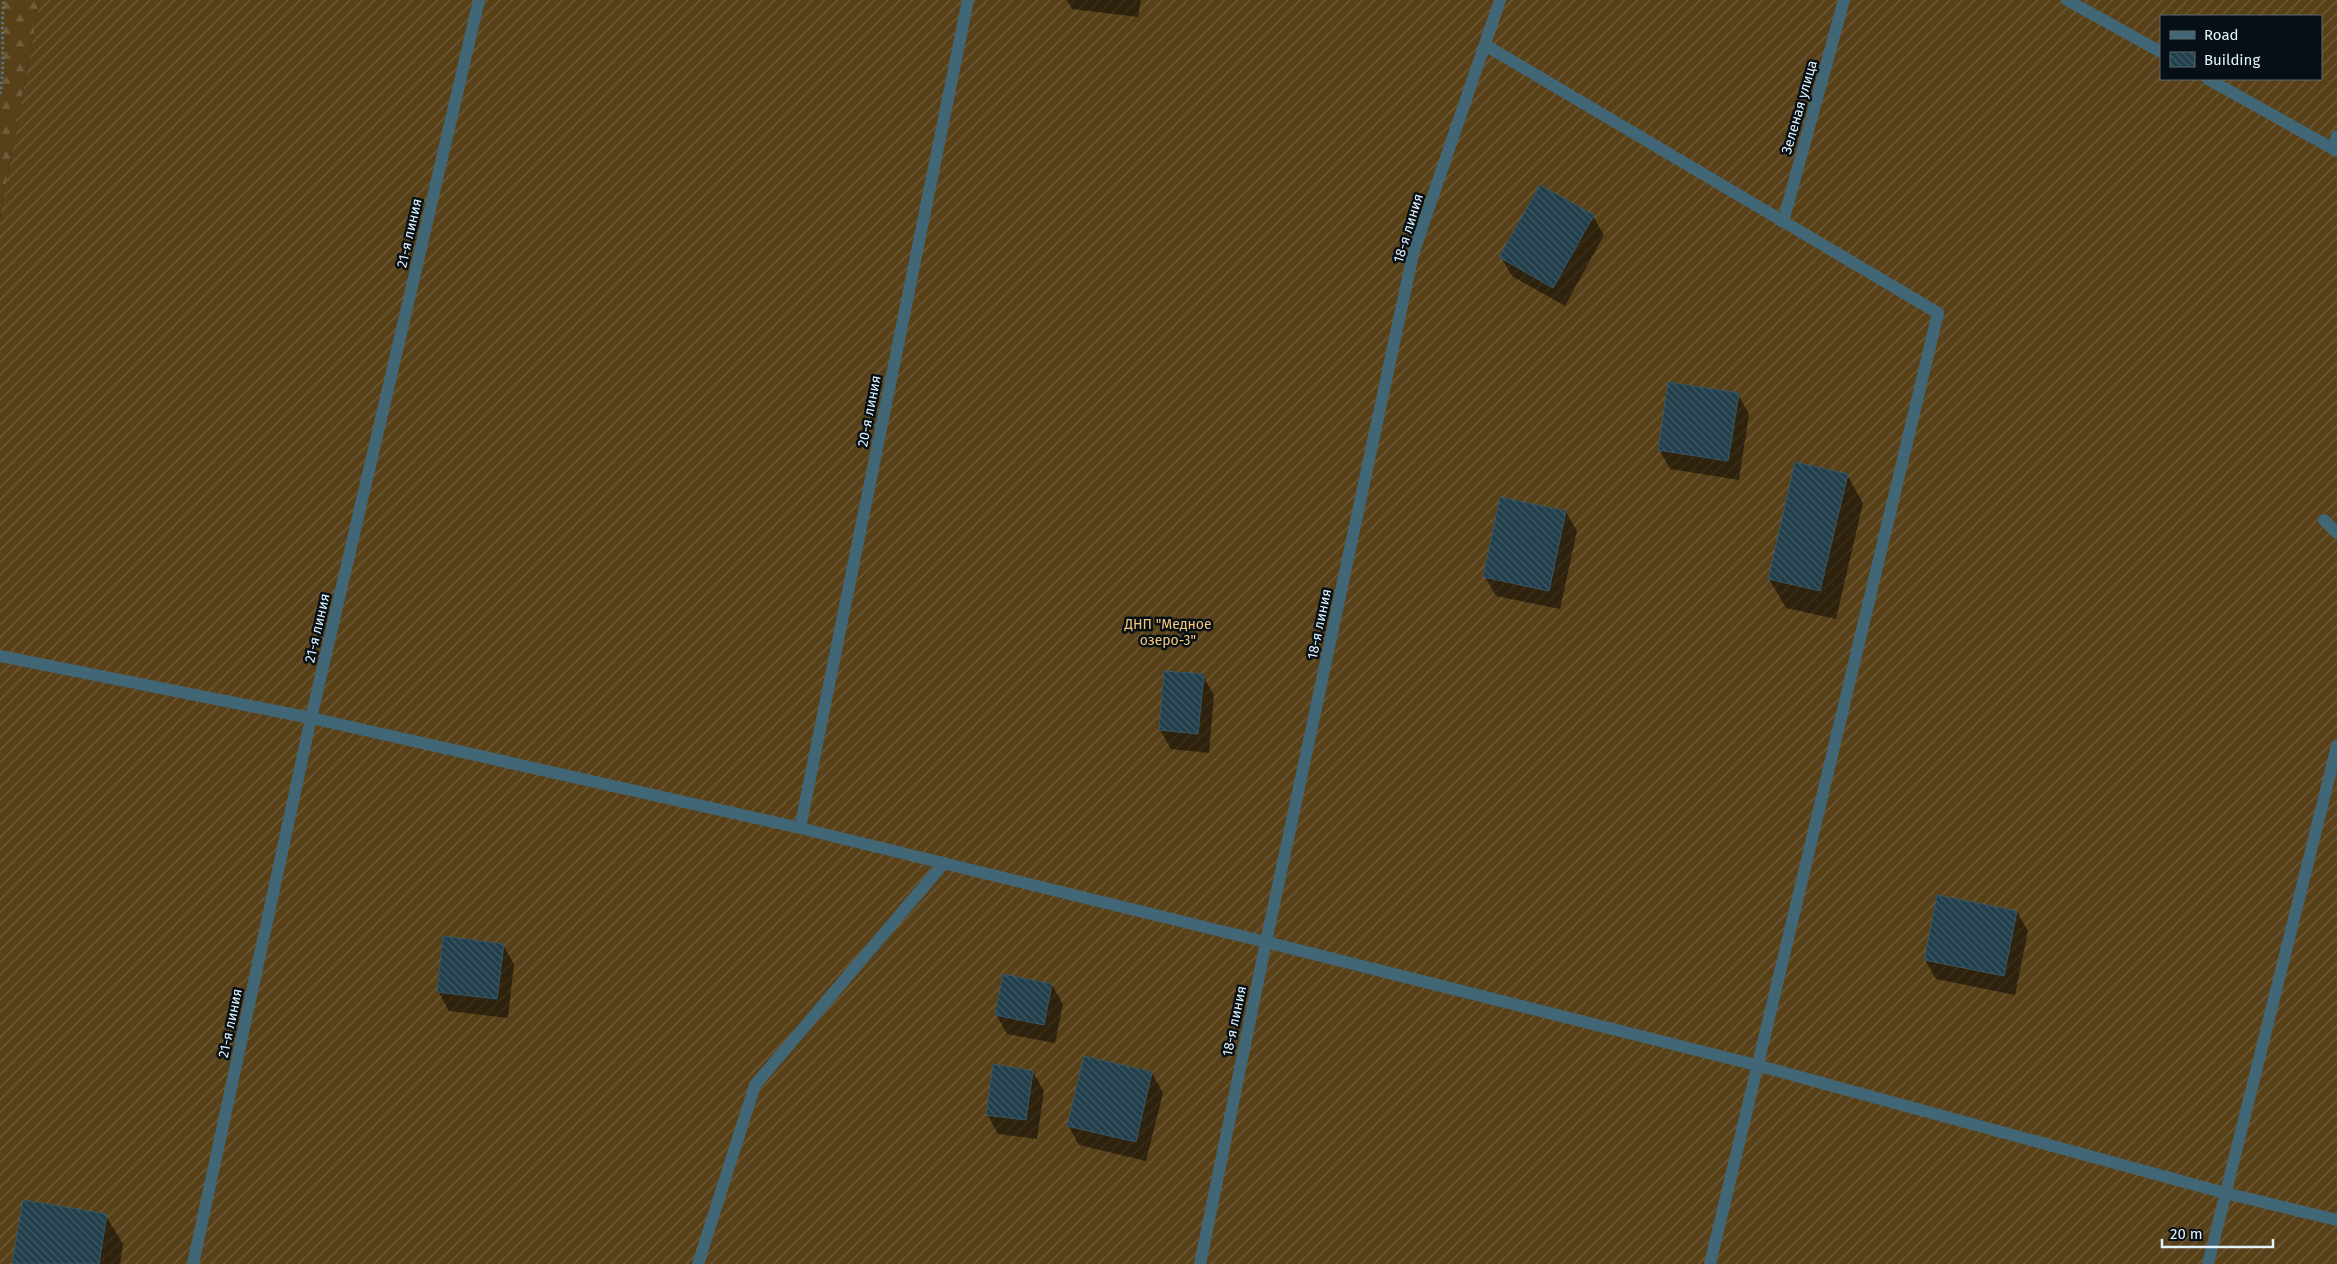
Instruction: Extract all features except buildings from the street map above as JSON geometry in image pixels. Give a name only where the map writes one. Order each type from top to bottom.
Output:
[{"type":"street","name":"21-я линия","points":[[193,1264],[311,718],[479,0]]},
{"type":"street","name":"20-я линия","points":[[800,828],[968,0]]},
{"type":"street","name":"18-я линия","points":[[1200,1264],[1266,942],[1413,254],[1500,0]]},
{"type":"street","name":"Зеленая улица","points":[[1783,222],[1844,0]]},
{"type":"street","points":[[2067,0],[2160,51]]},
{"type":"street","points":[[1485,45],[1938,313],[1756,1065],[1710,1264]]},
{"type":"street","points":[[2210,80],[2336,145]]},
{"type":"street","points":[[2324,520],[2337,533]]},
{"type":"street","points":[[0,656],[311,718],[800,828],[1756,1065],[2224,1192],[2337,1220]]},
{"type":"street","points":[[2208,1264],[2224,1192],[2337,746]]},
{"type":"street","points":[[698,1264],[755,1085],[944,863]]},
{"type":"path","points":[[0,94],[4,0]]},
{"type":"green space","points":[[0,0],[40,0],[0,217]]},
{"type":"green space","name":"ДНП \"Медное озеро-3\"","points":[[40,0],[2337,0],[2337,1264],[0,1264],[0,217]]}]
